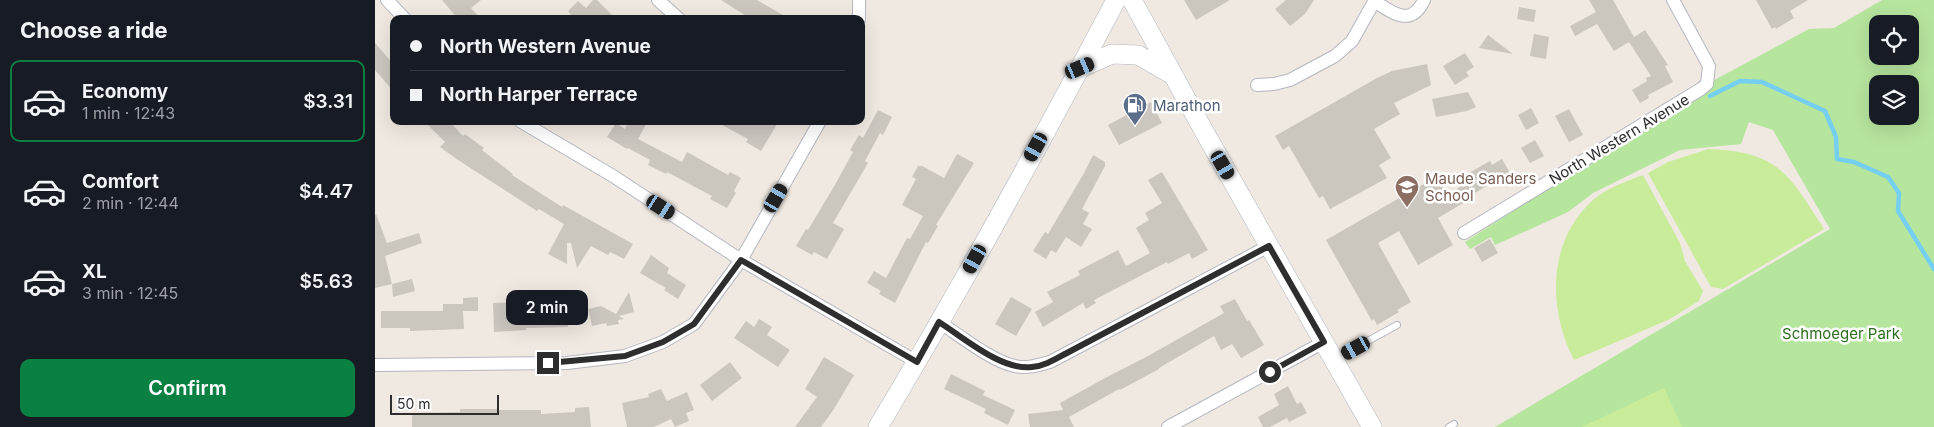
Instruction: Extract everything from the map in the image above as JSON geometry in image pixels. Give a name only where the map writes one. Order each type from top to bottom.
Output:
[{"type":"main road","points":[[878,427],[917,362],[1116,0]]},
{"type":"main road","points":[[1132,0],[1372,427]]},
{"type":"main road","points":[[1080,68],[1112,54],[1138,55],[1173,75]]},
{"type":"street","points":[[387,0],[401,15]]},
{"type":"street","points":[[658,0],[675,15]]},
{"type":"street","points":[[859,0],[859,15]]},
{"type":"street","points":[[1257,84],[1274,84],[1290,80],[1335,56],[1351,41],[1375,1],[1400,16],[1411,16],[1420,8],[1424,0]]},
{"type":"street","name":"North Western Avenue","points":[[1464,233],[1707,84],[1709,66],[1673,0]]},
{"type":"street","points":[[527,125],[613,176],[741,260],[917,362]]},
{"type":"street","points":[[375,364],[567,362],[625,356],[663,342],[694,324],[741,260],[818,125]]},
{"type":"street","points":[[939,322],[998,360],[1014,366],[1032,367],[1050,362],[1269,246]]},
{"type":"street","points":[[1169,427],[1324,342]]},
{"type":"lane","points":[[1334,360],[1397,325]]},
{"type":"green space","name":"Schmoeger Park","points":[[1882,0],[1934,0],[1934,427],[1495,427],[1830,229],[1773,130],[1749,122],[1741,144],[1680,150],[1593,193],[1568,212],[1495,245],[1491,237],[1470,249],[1465,242],[1707,84],[1809,29],[1834,28]]},
{"type":"green space","points":[[1708,149],[1751,155],[1779,169],[1801,193],[1824,229],[1723,289],[1711,287],[1648,173],[1668,162]]},
{"type":"green space","points":[[1643,175],[1680,243],[1685,261],[1703,291],[1699,301],[1668,320],[1574,360],[1565,340],[1556,299],[1556,277],[1560,256],[1567,236],[1577,218],[1597,196]]},
{"type":"green space","points":[[1664,388],[1682,427],[1582,427]]},
{"type":"building","points":[[442,0],[481,0],[471,8],[477,15],[455,15]]},
{"type":"building","points":[[593,0],[597,0],[612,15],[571,15],[568,11],[578,1],[586,8]]},
{"type":"building","points":[[721,0],[757,0],[783,15],[745,15]]},
{"type":"building","points":[[1184,0],[1230,0],[1196,20]]},
{"type":"building","points":[[1286,0],[1314,0],[1305,14],[1290,26],[1275,9]]},
{"type":"building","points":[[1589,0],[1613,0],[1634,37],[1645,30],[1668,65],[1665,66],[1673,82],[1648,95],[1649,98],[1640,103],[1632,90],[1647,81],[1646,78],[1651,76],[1629,42],[1614,51],[1597,24],[1575,36],[1570,26],[1596,12]]},
{"type":"building","points":[[1756,0],[1808,0],[1790,11],[1794,18],[1776,29],[1775,27],[1772,29]]},
{"type":"building","points":[[1519,7],[1536,10],[1534,22],[1517,19]]},
{"type":"building","points":[[1534,34],[1549,37],[1546,59],[1530,56]]},
{"type":"building","points":[[1488,35],[1513,54],[1479,48]]},
{"type":"building","points":[[375,43],[390,60],[390,87],[375,70]]},
{"type":"building","points":[[1465,53],[1474,67],[1466,72],[1469,76],[1455,85],[1443,66]]},
{"type":"building","points":[[1427,64],[1431,85],[1394,103],[1400,114],[1374,129],[1391,158],[1379,165],[1387,178],[1330,209],[1323,196],[1319,198],[1289,146],[1283,150],[1275,136],[1377,78],[1392,71]]},
{"type":"building","points":[[1468,92],[1476,107],[1467,111],[1436,117],[1432,99]]},
{"type":"building","points":[[1151,102],[1162,123],[1119,145],[1108,125]]},
{"type":"building","points":[[1531,108],[1539,123],[1526,130],[1518,115]]},
{"type":"building","points":[[1569,109],[1583,135],[1569,142],[1555,116]]},
{"type":"building","points":[[878,110],[892,117],[883,135],[880,133],[865,161],[868,163],[833,223],[844,229],[827,259],[814,252],[812,255],[796,246],[806,229],[808,230],[836,183],[853,152],[850,150],[859,135],[863,138]]},
{"type":"building","points":[[428,125],[453,125],[463,136],[465,134],[484,148],[482,150],[512,175],[562,207],[563,205],[633,244],[624,259],[610,252],[608,255],[591,246],[577,268],[571,243],[567,243],[567,264],[548,254],[564,224],[539,209],[537,211],[458,160],[440,147],[445,142]]},
{"type":"building","points":[[615,125],[619,125],[625,129],[627,125],[646,125],[638,139],[682,162],[687,152],[728,175],[730,172],[741,178],[734,191],[736,193],[727,208],[710,199],[712,196],[667,172],[666,174],[648,165],[650,160],[607,137]]},
{"type":"building","points":[[722,125],[777,125],[761,151],[746,142],[748,139]]},
{"type":"building","points":[[1535,140],[1544,156],[1530,163],[1521,148]]},
{"type":"building","points":[[957,154],[974,163],[936,225],[938,226],[928,243],[926,242],[895,303],[879,294],[881,291],[867,283],[874,271],[886,278],[907,238],[910,239],[923,216],[902,205],[916,179],[912,177],[918,166],[922,166],[944,178]]},
{"type":"building","points":[[1093,155],[1105,162],[1105,166],[1082,209],[1089,213],[1083,224],[1092,229],[1081,247],[1066,237],[1056,253],[1051,250],[1046,259],[1033,251],[1045,232],[1048,234]]},
{"type":"building","points":[[1502,159],[1510,173],[1464,199],[1465,202],[1438,218],[1453,245],[1418,265],[1399,231],[1378,243],[1411,302],[1397,310],[1399,312],[1377,325],[1374,319],[1372,321],[1326,240],[1436,177],[1447,195],[1468,182],[1465,177],[1467,174],[1490,161],[1492,165]]},
{"type":"building","points":[[1162,172],[1208,250],[1192,259],[1189,253],[1168,264],[1167,262],[1094,300],[1096,303],[1086,309],[1083,303],[1043,327],[1035,312],[1053,302],[1047,292],[1080,275],[1078,271],[1118,250],[1126,266],[1150,253],[1136,228],[1149,220],[1145,213],[1162,203],[1148,180]]},
{"type":"building","points":[[375,215],[387,243],[419,233],[422,243],[385,256],[392,284],[375,288]]},
{"type":"building","points":[[1490,239],[1498,253],[1482,262],[1474,248]]},
{"type":"building","points":[[651,255],[669,268],[667,273],[686,285],[678,299],[664,290],[666,288],[640,273]]},
{"type":"building","points":[[412,279],[415,291],[393,297],[392,284]]},
{"type":"building","points":[[629,292],[634,312],[619,316],[624,319],[618,320],[619,324],[607,326],[606,323],[592,326],[588,309],[601,306],[616,314]]},
{"type":"building","points":[[478,297],[478,311],[463,311],[464,329],[410,331],[410,328],[381,328],[381,311],[443,311],[443,304],[463,304],[463,298]]},
{"type":"building","points":[[1011,297],[1032,309],[1016,336],[995,324]]},
{"type":"building","points":[[538,298],[553,298],[553,310],[568,309],[568,327],[526,328],[526,330],[494,332],[493,303],[538,302]]},
{"type":"building","points":[[1235,299],[1247,321],[1249,320],[1264,345],[1241,358],[1232,344],[1221,350],[1214,336],[1159,369],[1069,417],[1074,427],[1030,427],[1028,414],[1063,410],[1060,403],[1224,313],[1220,306]]},
{"type":"building","points":[[759,319],[772,327],[767,335],[790,350],[778,367],[734,338],[746,321],[754,327]]},
{"type":"building","points":[[824,357],[854,375],[821,427],[795,427],[817,397],[805,389]]},
{"type":"building","points":[[730,362],[742,378],[712,401],[700,385]]},
{"type":"building","points":[[951,374],[985,391],[983,395],[1015,410],[1008,425],[984,413],[986,409],[944,389]]},
{"type":"building","points":[[1288,386],[1297,404],[1301,402],[1307,413],[1289,422],[1287,418],[1270,427],[1263,427],[1258,417],[1279,405],[1274,394]]},
{"type":"building","points":[[661,389],[667,401],[687,392],[694,410],[686,413],[689,421],[675,427],[671,419],[654,427],[627,427],[622,403],[649,397],[648,394]]},
{"type":"building","points":[[589,407],[591,427],[412,427],[412,413],[460,412],[460,409],[497,409],[541,410],[541,414],[575,412],[575,408]]},
{"type":"waterway","points":[[1710,96],[1740,81],[1762,82],[1825,111],[1836,137],[1837,159],[1854,162],[1888,177],[1899,193],[1898,211],[1934,269]]},
{"type":"place","name":"Marathon","points":[[1135,126]]},
{"type":"place","name":"Maude Sanders School","points":[[1407,208]]},
{"type":"route","points":[[548,363],[625,356],[663,342],[694,324],[741,260],[917,362],[939,322],[998,360],[1014,366],[1032,367],[1050,362],[1269,246],[1324,342],[1270,372]]}]
